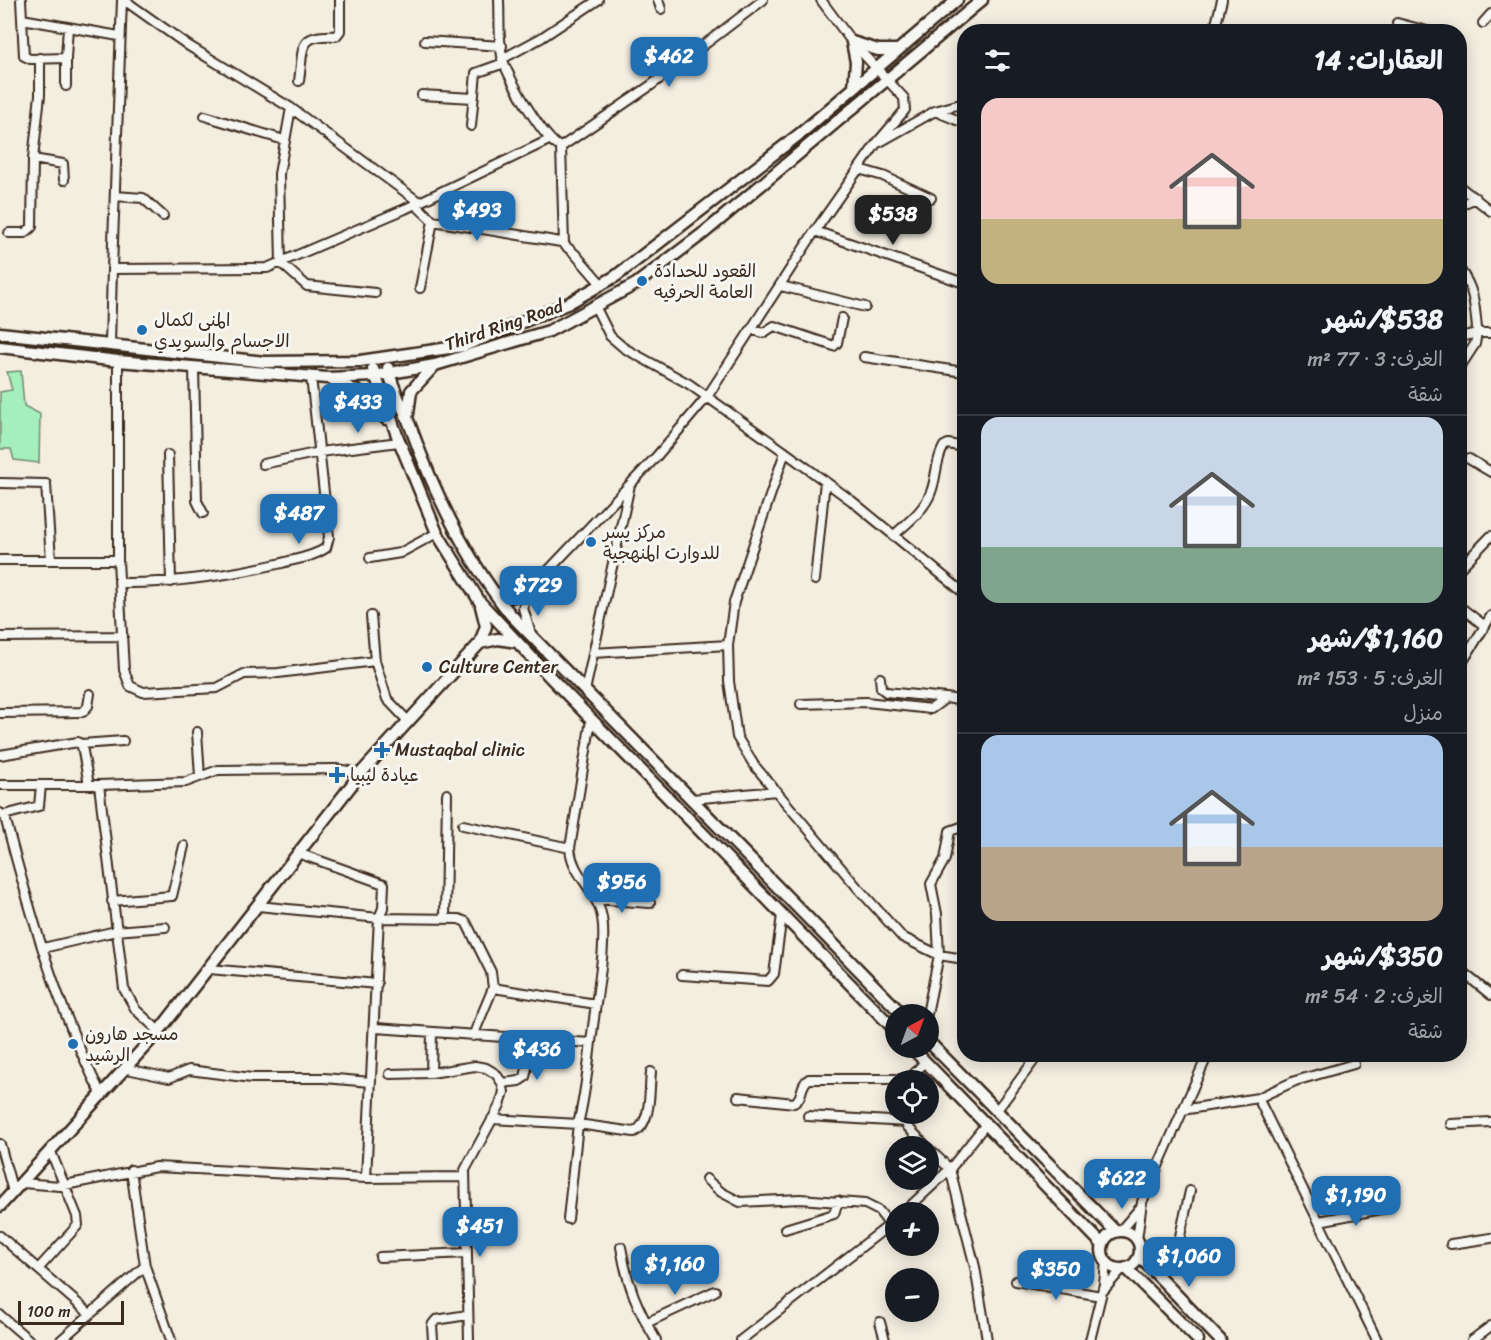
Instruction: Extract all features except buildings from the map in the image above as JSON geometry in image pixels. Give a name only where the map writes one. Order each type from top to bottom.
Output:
[{"type":"main road","name":"Third Ring Road","points":[[0,333],[265,362],[323,363],[386,359],[463,346],[569,303],[602,285],[642,257],[801,133],[957,0]]},
{"type":"main road","name":"Third Ring Road","points":[[0,346],[118,362],[327,378],[374,376],[435,365],[549,331],[596,308],[636,284],[705,232],[982,0]]},
{"type":"main road","points":[[854,87],[856,62],[852,42],[878,50],[897,50]]},
{"type":"main road","points":[[386,359],[389,374],[453,527],[491,590],[535,641],[892,1004]]},
{"type":"main road","points":[[371,360],[374,376],[438,533],[480,602],[591,720],[885,1020]]},
{"type":"main road","points":[[410,426],[408,409],[411,391],[435,365]]},
{"type":"main road","points":[[327,378],[351,387],[369,398],[378,407],[399,440]]},
{"type":"main road","points":[[0,1206],[127,1069],[209,969],[361,773],[480,643],[486,626],[480,602]]},
{"type":"main road","points":[[480,643],[498,639],[517,642]]},
{"type":"main road","points":[[737,868],[747,856]]},
{"type":"main road","points":[[939,1052],[1118,1232],[1130,1234],[1137,1240],[1139,1256],[1220,1340]]},
{"type":"main road","points":[[921,1058],[1103,1245],[1106,1261],[1113,1267],[1124,1268],[1198,1340]]},
{"type":"main road","points":[[1103,1245],[1108,1237],[1118,1232]]},
{"type":"main road","points":[[1124,1268],[1139,1256]]},
{"type":"street","points":[[21,0],[24,56],[30,59],[66,58]]},
{"type":"street","points":[[110,344],[118,36],[123,0],[189,46],[291,108],[417,203],[433,221],[564,244],[602,285]]},
{"type":"street","points":[[298,81],[305,47],[310,38],[315,35],[336,36],[340,31],[340,0]]},
{"type":"street","points":[[499,0],[503,61],[549,140],[561,147]]},
{"type":"street","points":[[471,126],[477,71],[503,61],[598,0]]},
{"type":"street","points":[[658,0],[661,9]]},
{"type":"street","points":[[561,147],[660,79],[764,0]]},
{"type":"street","points":[[535,641],[523,612],[523,603],[527,593],[630,484],[707,397],[815,231],[876,144],[905,110],[904,98],[852,42],[820,0]]},
{"type":"street","points":[[1216,24],[1222,0]]},
{"type":"street","points":[[1483,23],[1491,14]]},
{"type":"street","points":[[22,19],[118,36]]},
{"type":"street","points":[[66,86],[68,27]]},
{"type":"street","points":[[425,41],[502,46]]},
{"type":"street","points":[[9,233],[25,233],[32,227],[33,159],[40,95],[40,58]]},
{"type":"street","points":[[422,95],[473,98]]},
{"type":"street","points":[[876,144],[935,111],[957,105]]},
{"type":"street","points":[[291,108],[284,140],[279,193],[281,263],[307,286],[375,292]]},
{"type":"street","points":[[935,111],[957,120]]},
{"type":"street","points":[[205,116],[284,140]]},
{"type":"street","points":[[112,269],[257,268],[281,263],[417,203],[549,140]]},
{"type":"street","points":[[561,147],[564,244]]},
{"type":"street","points":[[33,159],[63,164],[64,180]]},
{"type":"street","points":[[859,169],[883,176],[931,198]]},
{"type":"street","points":[[1467,192],[1491,211]]},
{"type":"street","points":[[115,196],[143,198],[163,216]]},
{"type":"street","points":[[1467,202],[1476,198]]},
{"type":"street","points":[[420,288],[433,221]]},
{"type":"street","points":[[815,231],[957,281]]},
{"type":"street","points":[[1467,280],[1474,297],[1477,333],[1467,356]]},
{"type":"street","points":[[781,286],[865,307]]},
{"type":"street","points":[[596,308],[607,331],[624,348],[707,397],[825,481],[957,587]]},
{"type":"street","points":[[752,329],[763,333],[774,326],[834,346],[837,343],[842,318]]},
{"type":"street","points":[[1467,335],[1491,333]]},
{"type":"street","points":[[864,357],[957,371]]},
{"type":"street","points":[[118,362],[117,560],[127,679],[130,686],[143,692],[217,688],[244,674],[278,673],[375,661]]},
{"type":"street","points":[[195,368],[197,501],[203,513]]},
{"type":"street","points":[[120,583],[171,582],[244,572],[300,558],[326,548],[329,537],[311,377]]},
{"type":"street","points":[[263,464],[320,452],[399,440]]},
{"type":"street","points":[[893,536],[922,508],[931,493],[935,468],[944,446],[957,447]]},
{"type":"street","points":[[784,452],[734,602],[729,645],[731,707],[737,737],[754,765],[902,937],[939,956],[957,957]]},
{"type":"street","points":[[168,454],[171,582]]},
{"type":"street","points":[[1469,459],[1491,472]]},
{"type":"street","points":[[815,580],[825,481]]},
{"type":"street","points":[[0,483],[46,483],[51,560]]},
{"type":"street","points":[[585,691],[630,484]]},
{"type":"street","points":[[370,558],[400,553],[438,533]]},
{"type":"street","points":[[1467,561],[1491,536]]},
{"type":"street","points":[[0,560],[117,560]]},
{"type":"street","points":[[491,590],[507,598],[527,593]]},
{"type":"street","points":[[1467,612],[1485,626]]},
{"type":"street","points":[[371,616],[375,661],[387,699],[408,720]]},
{"type":"street","points":[[1467,655],[1491,616]]},
{"type":"street","points":[[0,637],[123,636]]},
{"type":"street","points":[[593,653],[729,645]]},
{"type":"street","points":[[880,678],[881,688],[886,692],[957,700]]},
{"type":"street","points":[[0,713],[83,712],[88,706],[90,694]]},
{"type":"street","points":[[801,704],[866,702],[931,709],[946,698]]},
{"type":"street","points":[[568,1219],[578,1124],[588,1076],[601,956],[602,914],[596,899],[578,875],[571,861],[570,848],[591,720]]},
{"type":"street","points":[[197,732],[200,776]]},
{"type":"street","points":[[0,755],[74,741],[81,744],[123,741]]},
{"type":"street","points":[[81,744],[88,785]]},
{"type":"street","points":[[0,785],[186,782],[218,770],[336,769],[361,773]]},
{"type":"street","points":[[41,785],[39,806],[2,814],[61,1005],[102,1096]]},
{"type":"street","points":[[99,785],[124,989],[136,1010],[159,1031]]},
{"type":"street","points":[[692,799],[777,792]]},
{"type":"street","points":[[445,919],[447,794]]},
{"type":"street","points":[[463,825],[570,848]]},
{"type":"street","points":[[929,1004],[939,956],[937,914],[931,884],[945,859],[950,831],[957,828]]},
{"type":"street","points":[[112,901],[172,896],[184,846]]},
{"type":"street","points":[[298,853],[384,884],[383,908],[379,918],[376,1028],[366,1178]]},
{"type":"street","points":[[596,899],[650,903]]},
{"type":"street","points":[[258,906],[379,918],[459,919],[470,928],[491,972],[493,988],[473,1036]]},
{"type":"street","points":[[682,975],[768,981],[774,974],[783,915]]},
{"type":"street","points":[[43,948],[116,931],[165,927]]},
{"type":"street","points":[[209,969],[377,984]]},
{"type":"street","points":[[1467,976],[1491,995]]},
{"type":"street","points":[[493,988],[596,1004]]},
{"type":"street","points":[[376,1028],[590,1043]]},
{"type":"street","points":[[432,1033],[432,1073]]},
{"type":"street","points":[[502,1083],[519,1081],[525,1077],[532,1039]]},
{"type":"street","points":[[918,1070],[925,1062]]},
{"type":"street","points":[[997,1110],[1033,1062]]},
{"type":"street","points":[[1118,1232],[1142,1202],[1204,1062]]},
{"type":"street","points":[[1182,1110],[1258,1098],[1294,1081],[1354,1064]]},
{"type":"street","points":[[390,1074],[432,1073],[475,1066],[486,1068],[502,1083],[504,1092],[470,1159],[464,1177],[468,1340]]},
{"type":"street","points":[[127,1069],[169,1078],[189,1070],[252,1078],[324,1078],[371,1082]]},
{"type":"street","points":[[492,1119],[578,1124],[634,1132],[645,1122],[651,1072]]},
{"type":"street","points":[[738,1097],[794,1103],[800,1099],[804,1083],[809,1079],[885,1079]]},
{"type":"street","points":[[1258,1098],[1377,1340]]},
{"type":"street","points":[[808,1116],[885,1121]]},
{"type":"street","points":[[1451,1124],[1491,1122]]},
{"type":"street","points":[[908,1124],[918,1136]]},
{"type":"street","points":[[915,1202],[950,1169],[986,1124]]},
{"type":"street","points":[[0,1144],[13,1192]]},
{"type":"street","points":[[39,1268],[78,1225],[77,1216],[51,1152]]},
{"type":"street","points":[[939,1158],[950,1169],[975,1267],[987,1340]]},
{"type":"street","points":[[22,1183],[45,1186],[65,1185],[131,1170],[156,1167],[366,1178],[464,1177]]},
{"type":"street","points":[[131,1170],[145,1266],[171,1340]]},
{"type":"street","points":[[706,1179],[721,1192],[740,1202],[838,1201],[872,1207],[885,1217]]},
{"type":"street","points":[[1157,1275],[1178,1245],[1190,1191]]},
{"type":"street","points":[[784,1228],[834,1214],[838,1201]]},
{"type":"street","points":[[1137,1240],[1142,1202]]},
{"type":"street","points":[[1319,1221],[1387,1208]]},
{"type":"street","points":[[741,1340],[885,1229]]},
{"type":"street","points":[[0,1236],[90,1314]]},
{"type":"street","points":[[1451,1244],[1491,1238]]},
{"type":"street","points":[[621,1247],[626,1279],[656,1340]]},
{"type":"street","points":[[380,1257],[467,1253]]},
{"type":"street","points":[[1090,1340],[1102,1294],[1106,1261]]},
{"type":"street","points":[[60,1340],[145,1266]]},
{"type":"street","points":[[1102,1294],[1124,1268]]},
{"type":"street","points":[[1016,1281],[1102,1294]]},
{"type":"street","points":[[646,1323],[715,1291]]},
{"type":"street","points":[[0,1315],[29,1340]]},
{"type":"street","points":[[433,1340],[432,1325],[436,1320],[467,1315]]},
{"type":"street","points":[[880,1322],[885,1340]]},
{"type":"street","points":[[1472,1340],[1491,1326]]},
{"type":"green space","points":[[21,371],[24,406],[40,414],[39,463],[14,460],[11,449],[0,449],[0,392],[12,390],[7,372]]},
{"type":"place","name":"القعود للحدادة العامة الحرفيه","points":[[642,281]]},
{"type":"place","name":"المنى لكمال الاجسام والسويدي","points":[[142,330]]},
{"type":"place","name":"مركز يسر للدوارت المنهجية","points":[[591,542]]},
{"type":"place","name":"Culture Center","points":[[427,667]]},
{"type":"place","name":"Mustaqbal clinic","points":[[382,750]]},
{"type":"place","name":"عيادة ليبيا","points":[[337,775]]},
{"type":"place","name":"مسجد هارون الرشيد","points":[[73,1044]]}]
